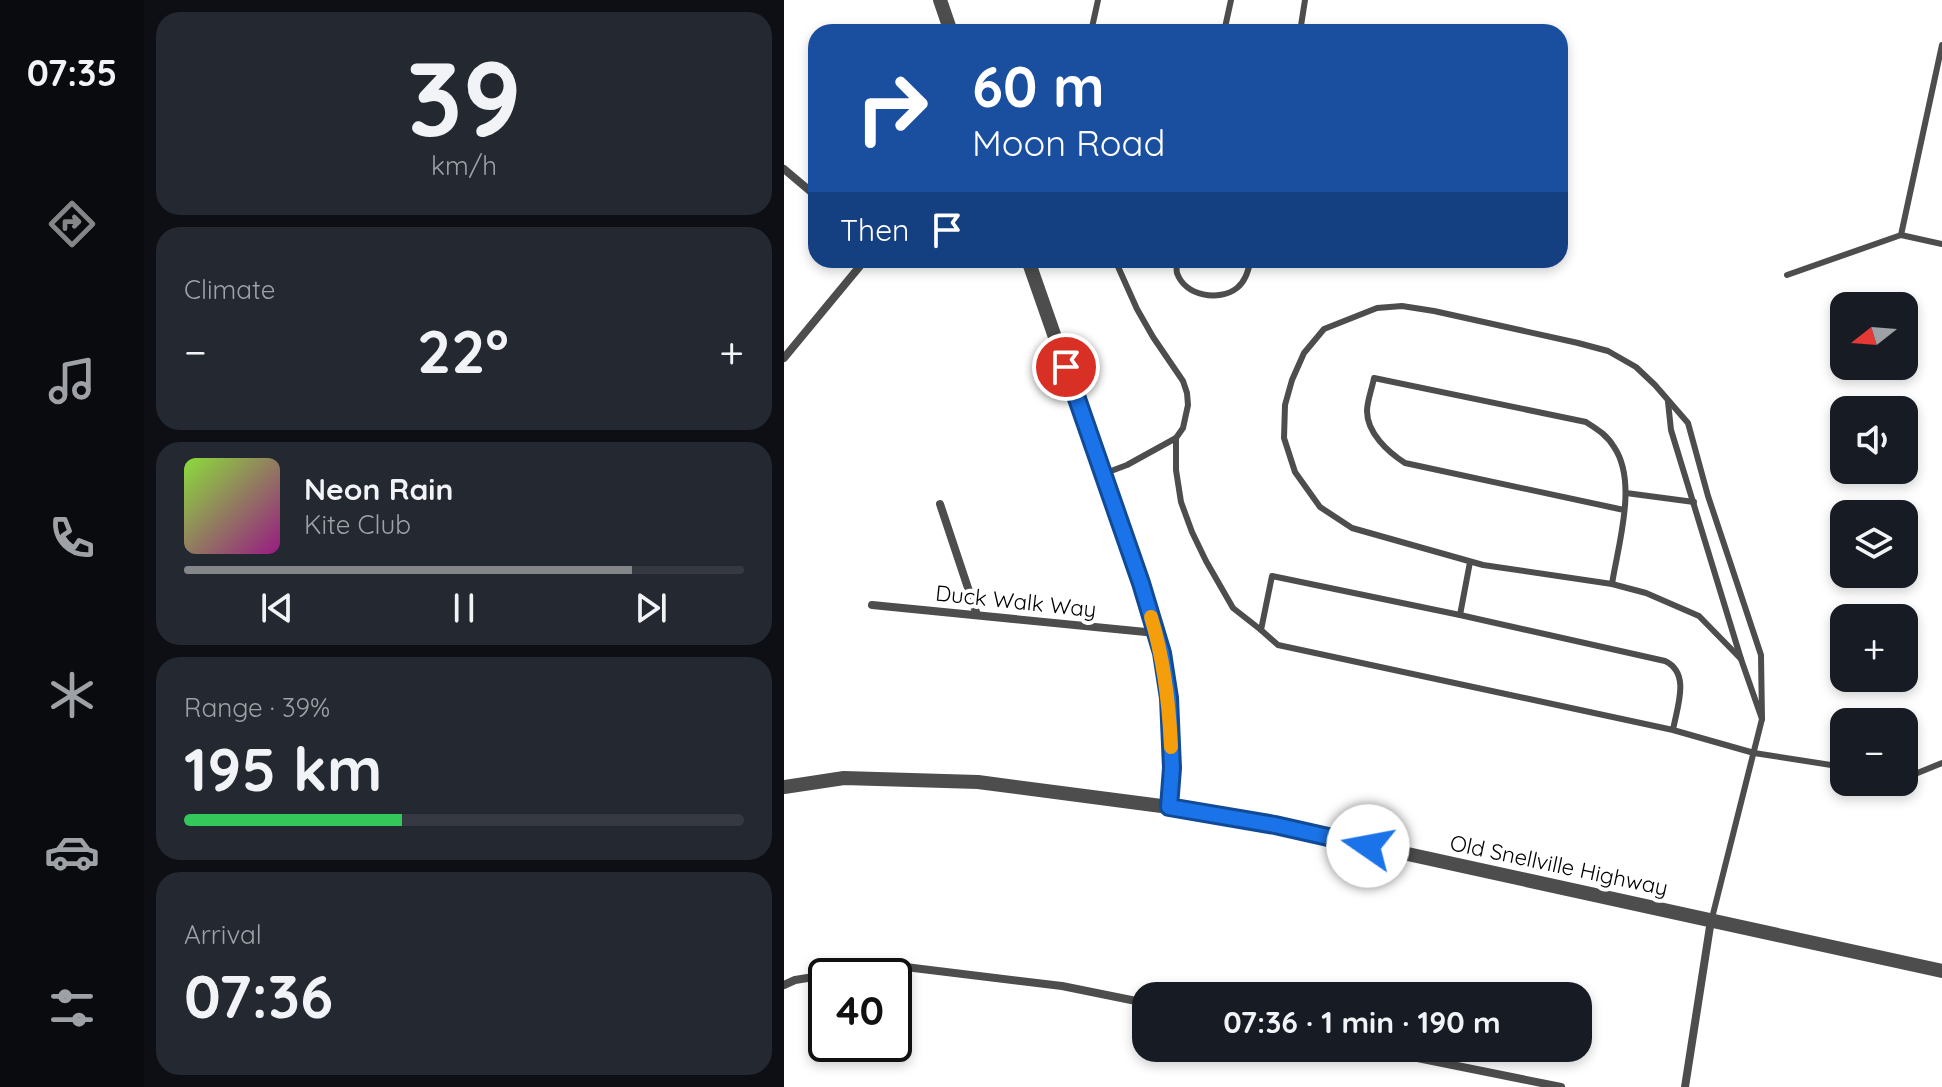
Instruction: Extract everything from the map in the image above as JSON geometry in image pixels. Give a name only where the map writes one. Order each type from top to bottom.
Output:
[{"type":"street","points":[[940,0],[948,24]]},
{"type":"street","points":[[784,169],[808,189]]},
{"type":"street","points":[[784,358],[858,268]]},
{"type":"street","points":[[1031,268],[1141,583],[1162,653],[1169,698],[1172,768],[1169,807]]},
{"type":"street","points":[[940,504],[977,615]]},
{"type":"street","name":"Duck Walk Way","points":[[872,605],[1156,633]]},
{"type":"street","name":"Old Snellville Highway","points":[[784,787],[844,778],[978,782],[1169,807],[1275,825],[1942,971]]},
{"type":"street","points":[[1685,1087],[1711,920]]},
{"type":"street","points":[[784,985],[795,980],[889,965],[1062,986],[1132,1000]]},
{"type":"street","points":[[1437,1062],[1561,1087]]},
{"type":"lane","points":[[1093,24],[1098,0]]},
{"type":"lane","points":[[1226,24],[1231,0]]},
{"type":"lane","points":[[1301,24],[1305,0]]},
{"type":"lane","points":[[1901,235],[1942,45]]},
{"type":"lane","points":[[1787,275],[1901,235],[1942,244]]},
{"type":"lane","points":[[1103,474],[1127,465],[1176,438],[1186,417],[1187,393],[1183,381],[1137,309],[1119,268]]},
{"type":"lane","points":[[1177,268],[1186,286],[1198,294],[1213,295],[1240,287],[1249,268]]},
{"type":"lane","points":[[1711,920],[1762,719],[1761,655],[1708,496],[1688,423],[1636,367],[1608,351],[1434,311],[1402,306],[1377,308],[1324,329],[1304,353],[1285,405],[1284,438],[1295,472],[1320,507],[1352,528],[1470,562],[1612,584],[1646,593],[1699,616],[1741,659]]},
{"type":"lane","points":[[1612,584],[1624,510],[1626,493],[1616,449],[1604,433],[1586,422],[1374,378],[1367,412],[1373,431],[1390,453],[1405,463],[1624,510]]},
{"type":"lane","points":[[1668,402],[1671,430],[1762,719]]},
{"type":"lane","points":[[1176,438],[1176,470],[1181,502],[1206,561],[1233,608],[1278,645],[1673,730],[1754,753],[1830,765]]},
{"type":"lane","points":[[1626,493],[1694,502]]},
{"type":"lane","points":[[1460,615],[1470,562]]},
{"type":"lane","points":[[1261,630],[1272,576],[1665,661],[1672,664],[1681,677],[1673,730]]},
{"type":"lane","points":[[1918,773],[1942,763]]},
{"type":"slow traffic","points":[[1151,617],[1162,653],[1169,698],[1171,747]]},
{"type":"route","points":[[1066,367],[1162,653],[1169,698],[1172,768],[1169,807],[1275,825],[1368,846]]}]
